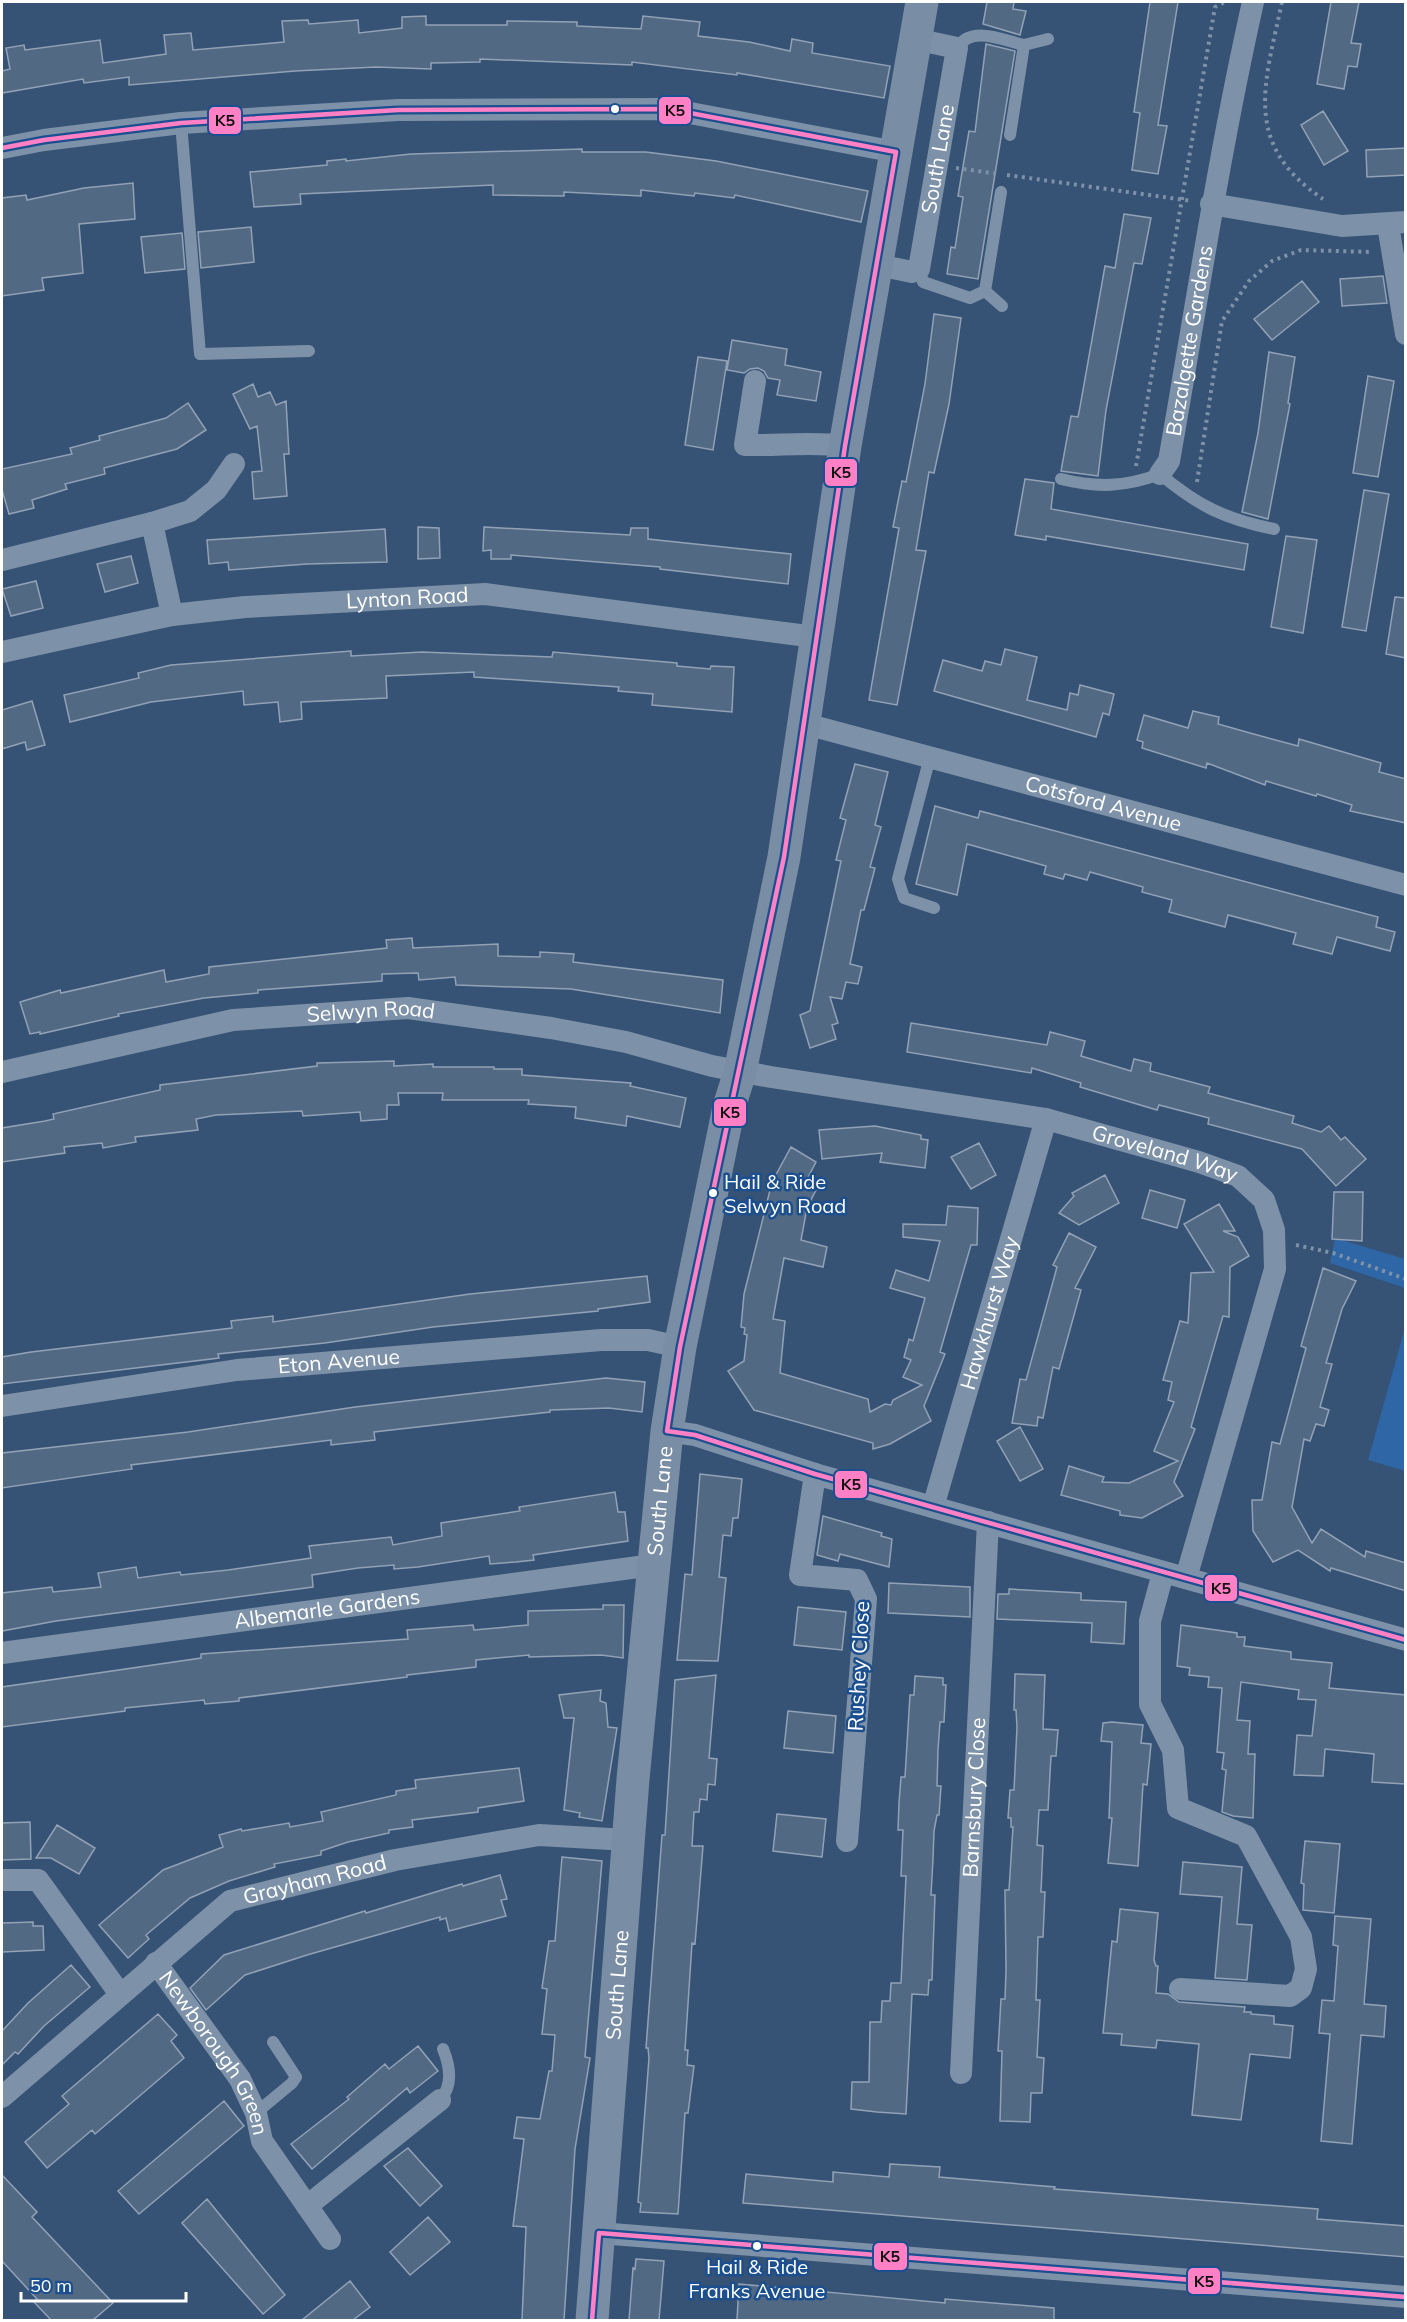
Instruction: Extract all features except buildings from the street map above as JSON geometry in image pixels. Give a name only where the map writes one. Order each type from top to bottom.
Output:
[{"type":"street","name":"South Lane","points":[[592,2320],[628,1840],[667,1431],[680,1347],[729,1107],[740,1072],[784,857],[802,723],[845,446],[922,2]]},
{"type":"street","name":"Bazalgette Gardens","points":[[1160,474],[1169,461],[1205,259],[1211,204],[1253,2]]},
{"type":"street","points":[[915,39],[957,48]]},
{"type":"street","name":"South Lane","points":[[919,269],[957,48]]},
{"type":"street","points":[[2,148],[44,140],[181,123],[398,110],[669,109],[896,152]]},
{"type":"street","points":[[1211,204],[1342,226],[1397,223],[1392,251],[1406,334]]},
{"type":"street","points":[[878,266],[912,272],[919,269]]},
{"type":"street","points":[[755,381],[745,446],[820,443],[845,446]]},
{"type":"street","points":[[2,560],[152,523],[190,511],[216,490],[234,464]]},
{"type":"street","points":[[152,523],[172,615]]},
{"type":"street","name":"Lynton Road","points":[[2,652],[172,615],[245,607],[485,594],[815,637]]},
{"type":"street","name":"Cotsford Avenue","points":[[802,723],[1406,885]]},
{"type":"street","name":"Selwyn Road","points":[[2,1072],[233,1020],[408,1008],[551,1028],[626,1042],[740,1072]]},
{"type":"street","name":"Groveland Way","points":[[740,1072],[1046,1119],[1198,1162],[1238,1176],[1264,1200],[1274,1230],[1275,1269],[1186,1578]]},
{"type":"street","name":"Hawkhurst Way","points":[[933,1507],[1046,1119]]},
{"type":"street","name":"Eton Avenue","points":[[2,1406],[237,1370],[601,1340],[648,1341],[680,1347]]},
{"type":"street","points":[[667,1431],[694,1435],[815,1474],[1406,1640]]},
{"type":"street","name":"Rushey Close","points":[[815,1474],[800,1575],[857,1580],[866,1599],[848,1840]]},
{"type":"street","name":"Barnsbury Close","points":[[961,2073],[988,1522]]},
{"type":"street","name":"Albemarle Gardens","points":[[2,1653],[653,1565]]},
{"type":"street","points":[[1163,1573],[1150,1622],[1148,1654],[1150,1704],[1173,1750],[1178,1808],[1246,1836],[1301,1937],[1306,1969],[1301,1988],[1290,1996],[1180,1989]]},
{"type":"street","name":"Grayham Road","points":[[2,2097],[230,1901],[395,1860],[539,1834],[628,1840]]},
{"type":"street","points":[[2,1880],[38,1880],[120,1994]]},
{"type":"street","name":"Newborough Green","points":[[156,1963],[240,2079],[256,2113],[262,2141],[330,2239]]},
{"type":"street","points":[[308,2206],[440,2100]]},
{"type":"street","points":[[599,2233],[1406,2297]]},
{"type":"lane","points":[[957,48],[963,38],[974,34],[1024,45],[1048,39]]},
{"type":"lane","points":[[1010,135],[1024,45]]},
{"type":"lane","points":[[181,123],[200,354],[309,351]]},
{"type":"lane","points":[[985,291],[1001,192]]},
{"type":"lane","points":[[919,269],[923,282],[936,289],[970,298],[985,291]]},
{"type":"lane","points":[[985,291],[1002,306]]},
{"type":"lane","points":[[1061,479],[1099,486],[1117,486],[1160,474],[1190,498],[1234,520],[1274,529]]},
{"type":"lane","points":[[930,757],[898,879],[904,898],[934,908]]},
{"type":"lane","points":[[256,2113],[296,2077],[273,2042]]},
{"type":"lane","points":[[440,2100],[448,2088],[449,2079],[443,2049]]},
{"type":"path","points":[[1138,482],[1135,470],[1215,7],[1225,2]]},
{"type":"path","points":[[1282,2],[1264,90],[1271,143],[1281,163],[1308,189],[1329,204]]},
{"type":"path","points":[[938,165],[1211,204]]},
{"type":"path","points":[[1190,498],[1196,486],[1222,321],[1249,280],[1272,261],[1300,250],[1337,253],[1392,251]]},
{"type":"path","points":[[1275,1240],[1333,1254],[1406,1279]]},
{"type":"shaded area","points":[[1335,1238],[1405,1259],[1405,1288],[1330,1263]]},
{"type":"shaded area","points":[[1405,1328],[1405,1471],[1368,1460]]},
{"type":"transit line","name":"K5","points":[[2,148],[44,140],[181,123],[398,110],[669,109],[896,152]]},
{"type":"transit line","name":"K5","points":[[667,1431],[680,1347],[784,857],[845,446],[896,152]]},
{"type":"transit line","name":"K5","points":[[667,1431],[695,1435],[815,1474],[1406,1640]]},
{"type":"transit line","name":"K5","points":[[599,2233],[1406,2297]]},
{"type":"transit line","name":"K5","points":[[592,2320],[599,2233]]},
{"type":"place","name":"Hail & Ride Selwyn Road","points":[[713,1193]]},
{"type":"place","name":"Hail & Ride Franks Avenue","points":[[757,2246]]}]
